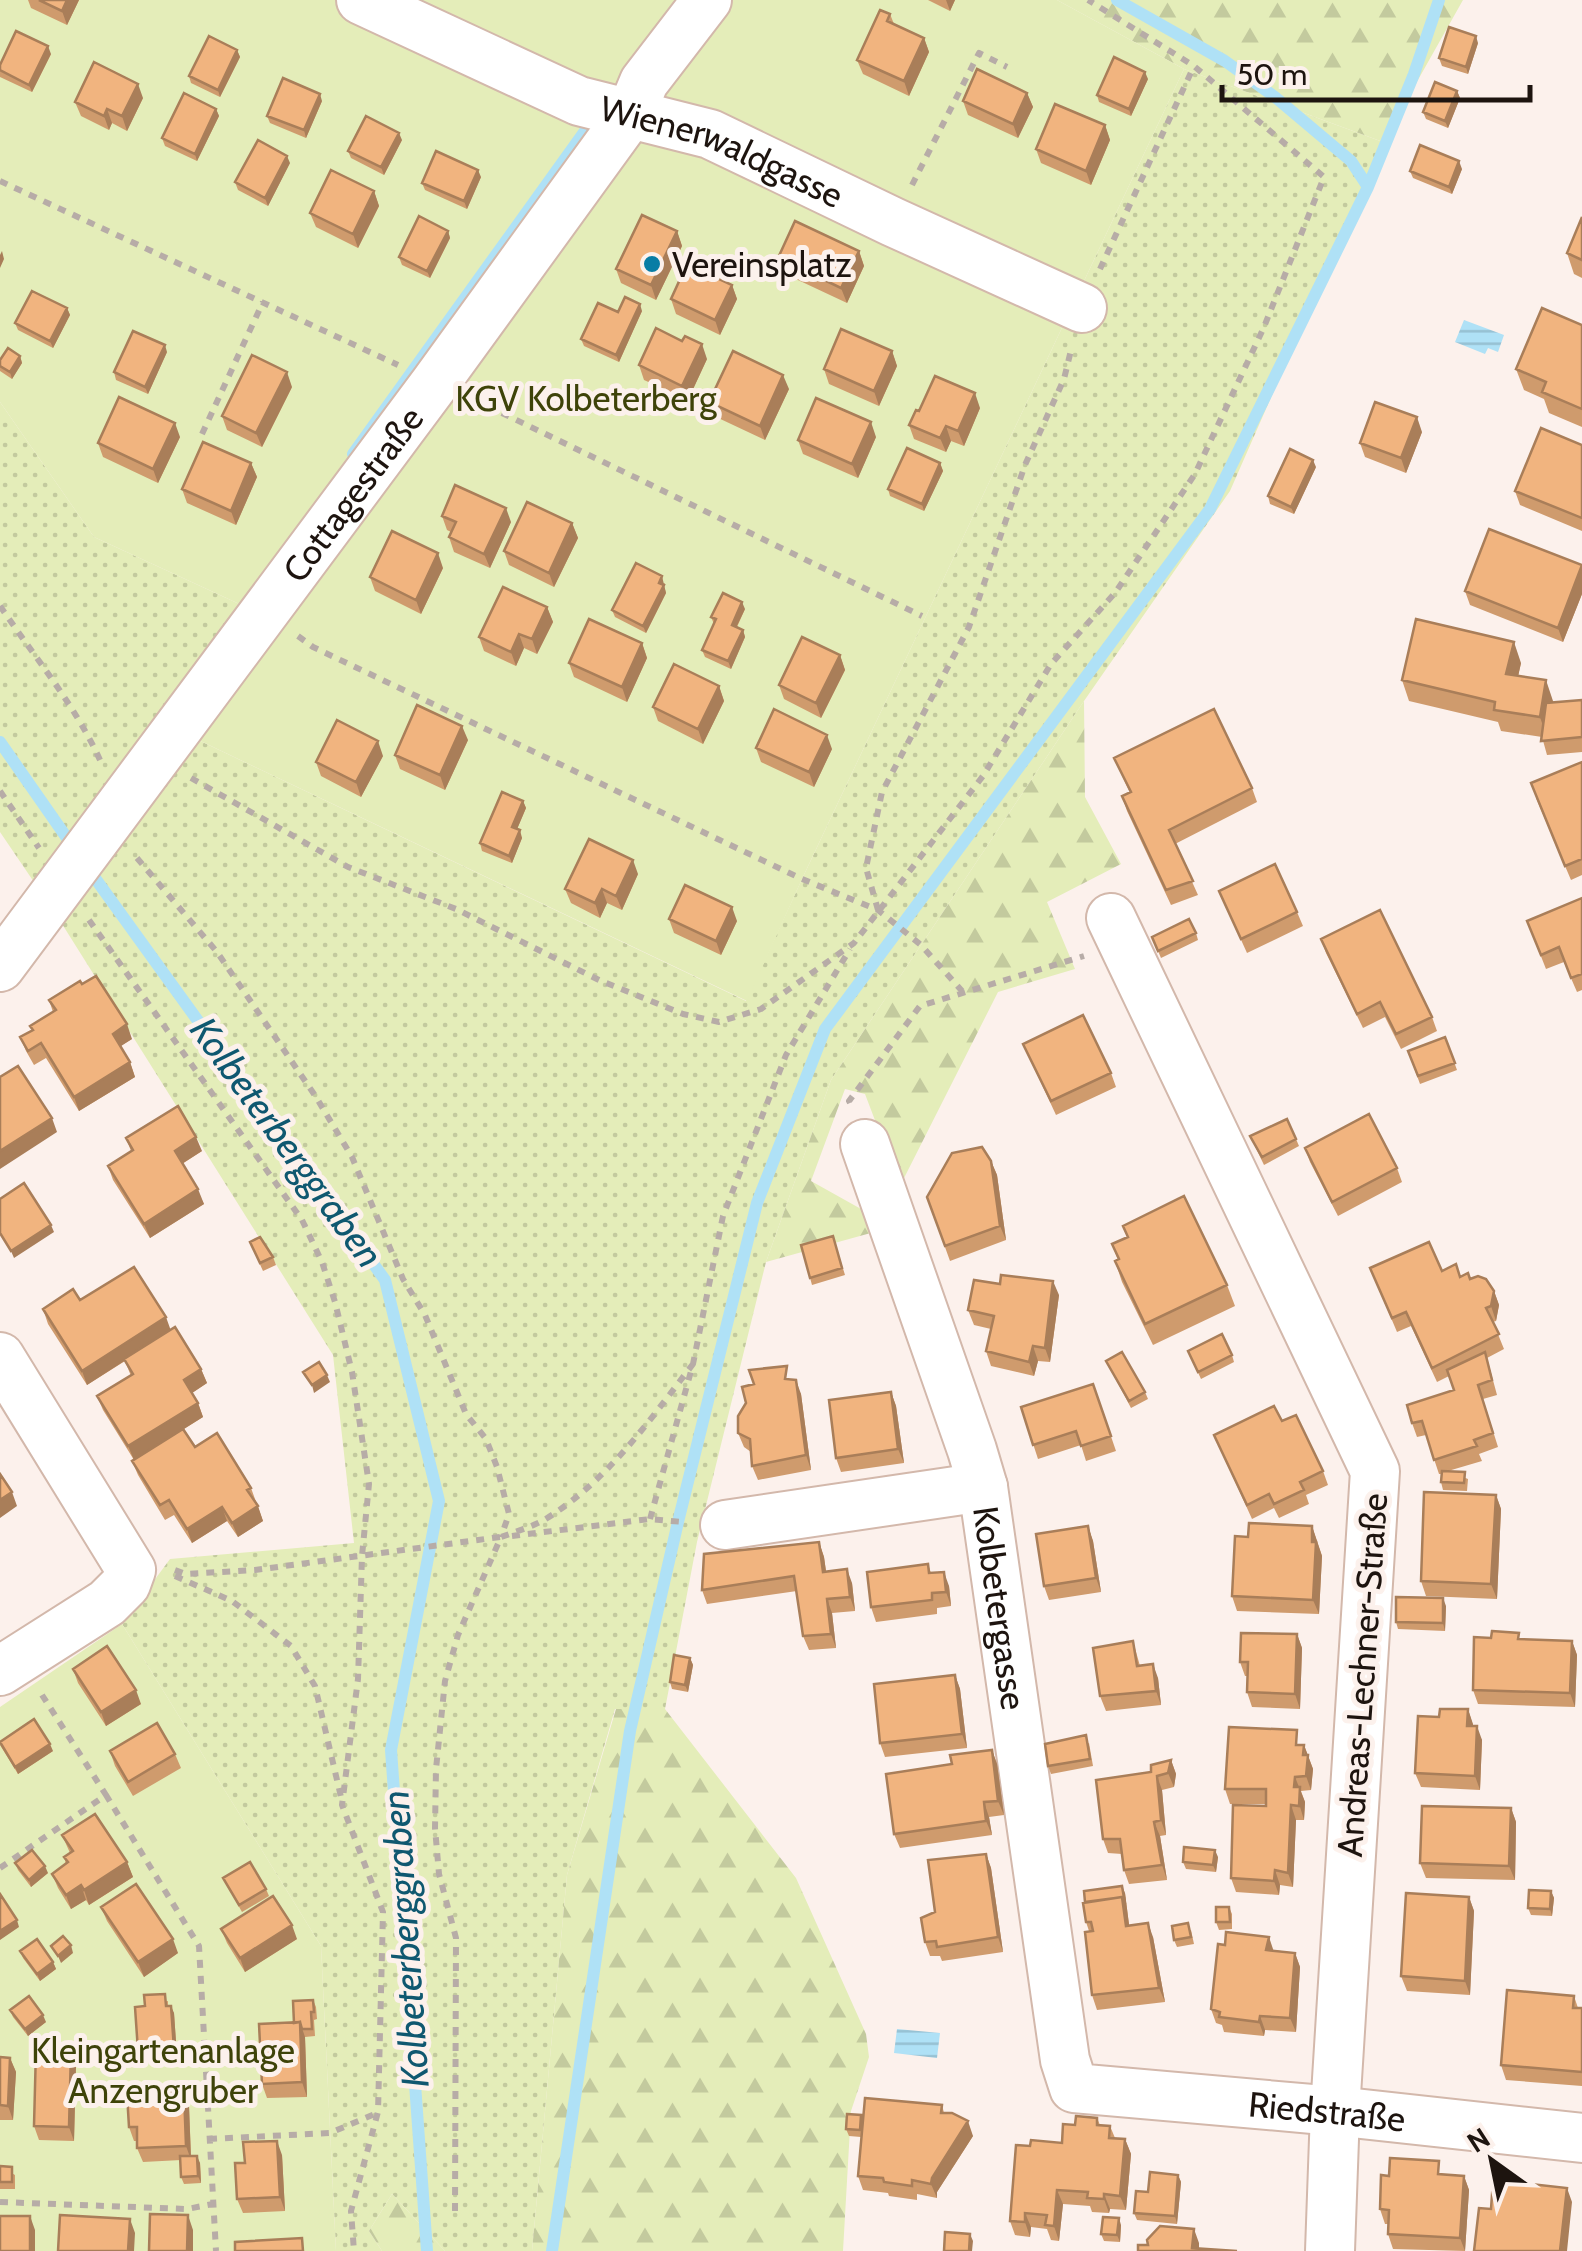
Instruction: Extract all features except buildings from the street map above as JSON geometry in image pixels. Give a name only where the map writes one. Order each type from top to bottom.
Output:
[{"type":"street","name":"Wienerwaldgasse","points":[[361,0],[579,101],[710,134],[1082,308]]},
{"type":"street","name":"Cottagestraße","points":[[62,882],[631,112],[644,82],[707,0]]},
{"type":"street","points":[[0,967],[62,882]]},
{"type":"street","name":"Andreas-Lechner-Straße","points":[[1117,931],[1375,1471],[1334,2111],[1330,2251]]},
{"type":"street","name":"Kolbetergasse","points":[[865,1144],[982,1487],[1065,2060],[1074,2088]]},
{"type":"street","points":[[0,1356],[131,1570],[126,1584],[108,1603],[9,1665]]},
{"type":"street","points":[[724,1525],[982,1487]]},
{"type":"street","name":"Riedstraße","points":[[1074,2088],[1582,2138]]},
{"type":"path","points":[[650,1519],[693,1364],[723,1216],[786,1055],[878,910],[983,776],[1051,664],[1115,594],[1195,474],[1264,327],[1324,177],[1194,66],[1088,0]]},
{"type":"path","points":[[893,222],[978,52],[1007,68]]},
{"type":"path","points":[[878,910],[866,868],[882,792],[969,628],[1024,465],[1064,379],[1082,308],[1194,66]]},
{"type":"path","points":[[202,434],[263,302]]},
{"type":"path","points":[[0,606],[90,738],[106,772],[104,824],[217,952],[352,1157],[466,1414],[486,1439],[497,1467],[509,1514],[458,1635],[444,1682],[436,1768],[439,1874],[456,1938],[455,2211]]},
{"type":"path","points":[[264,612],[313,648],[802,879],[878,910],[921,946],[962,991]]},
{"type":"path","points":[[155,758],[348,867],[456,909],[599,980],[683,1014],[720,1022],[761,1009],[854,944]]},
{"type":"path","points":[[0,791],[302,1220],[322,1262],[352,1372],[369,1484],[358,1679],[342,1805]]},
{"type":"path","points":[[865,1144],[849,1101],[920,1006],[1117,931]]},
{"type":"path","points":[[501,1537],[542,1521],[581,1493],[626,1451],[693,1364]]},
{"type":"path","points":[[354,2251],[352,2211],[378,2112],[383,1912],[342,1805],[315,1686],[291,1646],[232,1601],[176,1578],[168,1568],[186,1574],[255,1570],[650,1519],[724,1525]]},
{"type":"path","points":[[9,1665],[106,1795],[199,1946],[216,2251]]},
{"type":"path","points":[[0,1868],[106,1795]]},
{"type":"path","points":[[209,2139],[330,2133],[378,2112]]},
{"type":"path","points":[[0,2202],[187,2209],[213,2204]]},
{"type":"green space","name":"KGV Kolbeterberg","points":[[0,0],[1057,0],[1184,69],[747,1001],[192,737],[248,608],[94,537],[0,402]]},
{"type":"green space","points":[[1057,0],[1463,0],[1383,142],[1184,69]]},
{"type":"green space","points":[[1184,69],[1383,142],[1230,491],[1084,701],[831,1080],[766,1262],[697,1542],[665,1709],[615,1709],[567,1875],[532,2251],[445,2251],[392,2194],[369,2231],[382,2251],[336,2251],[321,1946],[122,1624],[170,1559],[354,1543],[333,1355],[0,832],[0,402],[94,537],[248,608],[192,737],[746,1001]]},
{"type":"green space","points":[[1084,701],[1085,797],[1121,864],[1047,902],[1075,969],[998,992],[900,1186],[865,1094],[845,1089],[811,1181],[870,1214],[878,1231],[766,1262],[831,1080]]},
{"type":"green space","name":"Kleingartenanlage Anzengruber","points":[[122,1624],[321,1946],[336,2251],[0,2251],[0,1707]]},
{"type":"green space","points":[[616,1709],[665,1709],[796,1878],[866,2034],[869,2057],[851,2111],[843,2251],[532,2251],[567,1875]]},
{"type":"green space","points":[[392,2194],[445,2251],[382,2251],[369,2231]]},
{"type":"water","points":[[1464,320],[1504,335],[1498,352],[1488,348],[1485,354],[1455,342]]},
{"type":"water","points":[[897,2029],[940,2033],[937,2058],[894,2053]]},
{"type":"waterway","points":[[1117,0],[1225,61],[1275,97],[1351,161],[1368,187]]},
{"type":"waterway","points":[[552,2251],[630,1731],[757,1203],[825,1029],[1210,509],[1368,187],[1439,0]]},
{"type":"waterway","points":[[353,454],[585,131]]},
{"type":"waterway","name":"Kolbeterberggraben","points":[[0,742],[76,851]]},
{"type":"waterway","name":"Kolbeterberggraben","points":[[87,867],[385,1280],[439,1501],[391,1750],[427,2251]]},
{"type":"place","name":"Vereinsplatz","points":[[652,264]]}]
